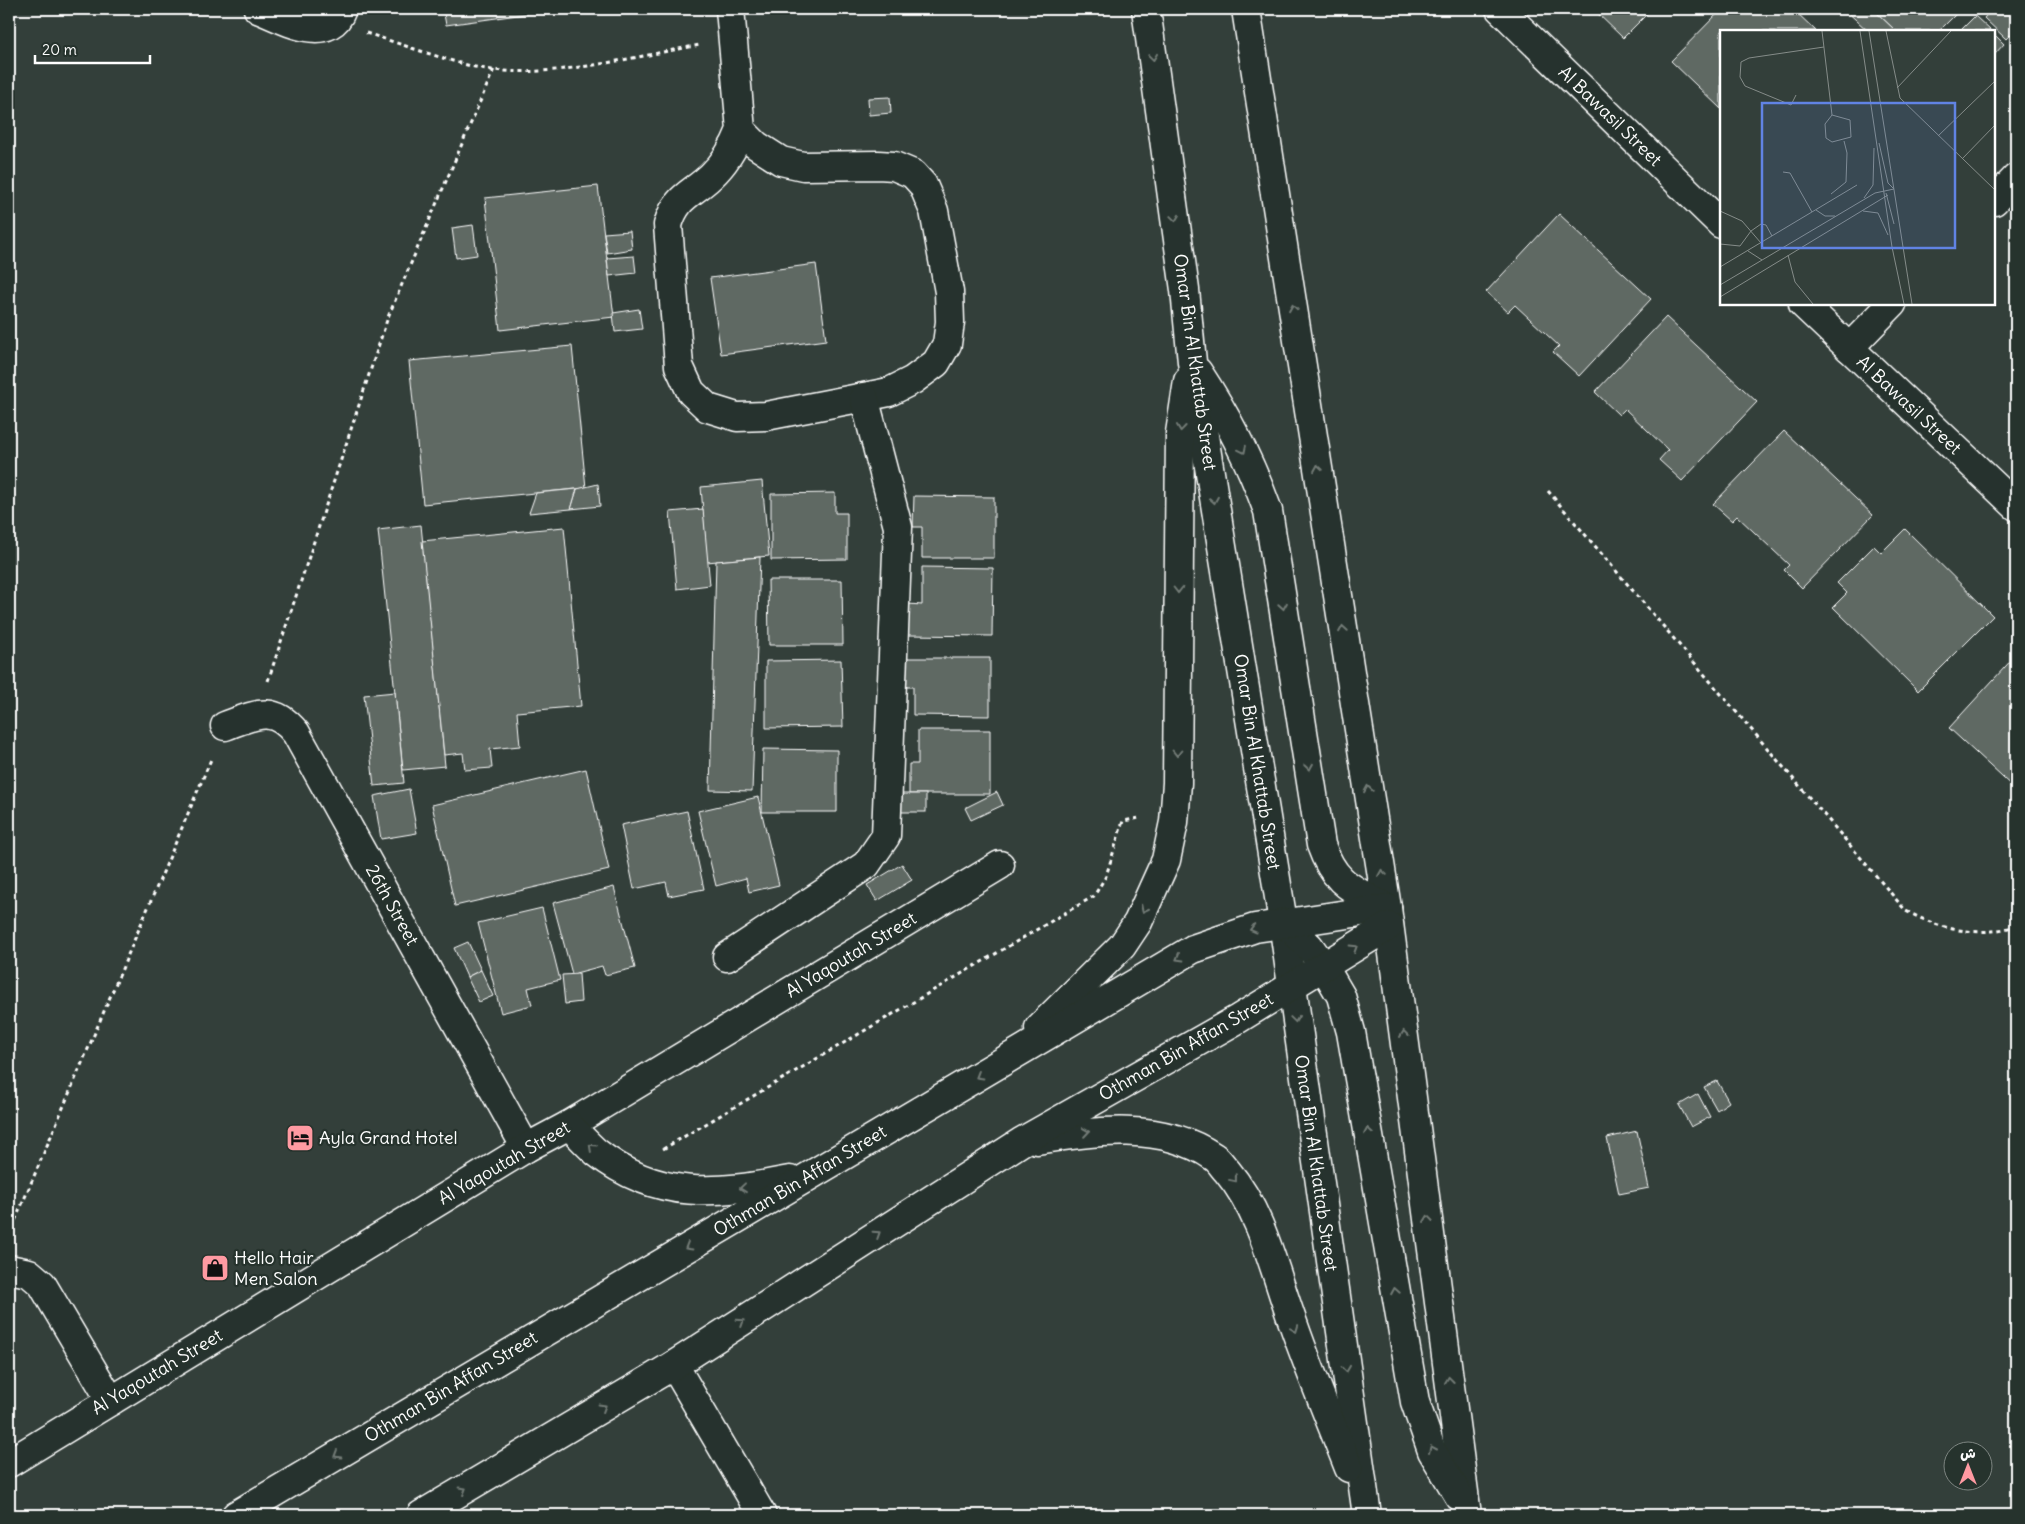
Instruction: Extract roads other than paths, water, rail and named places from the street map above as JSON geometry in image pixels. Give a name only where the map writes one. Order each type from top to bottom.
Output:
[{"type":"main road","points":[[258,9],[308,28],[326,28],[339,16]]},
{"type":"main road","points":[[730,9],[741,130],[734,147],[724,163],[673,209],[668,225],[679,366],[692,392],[708,408],[737,417],[766,416],[889,392],[913,380],[936,363],[947,344],[950,322],[949,292],[934,211],[923,185],[913,174],[894,166],[878,164],[803,166],[781,161],[756,145],[741,130]]},
{"type":"main road","name":"Omar Bin Al Khattab Street","points":[[1146,9],[1185,290],[1192,362],[1283,922],[1290,986],[1367,1514]]},
{"type":"main road","points":[[1246,9],[1388,917],[1466,1511]]},
{"type":"main road","name":"Al Bawasil Street","points":[[1500,9],[1720,223]]},
{"type":"main road","points":[[1995,200],[2016,178]]},
{"type":"main road","name":"Al Bawasil Street","points":[[1804,305],[2016,506]]},
{"type":"main road","points":[[1848,348],[1891,305]]},
{"type":"main road","points":[[1009,1058],[1122,946],[1138,922],[1166,860],[1174,822],[1177,783],[1180,433],[1184,394],[1192,362]]},
{"type":"main road","points":[[1192,362],[1227,417],[1255,476],[1268,511],[1321,844],[1327,863],[1340,880],[1388,917]]},
{"type":"main road","points":[[727,957],[866,865],[886,836],[898,527],[864,397]]},
{"type":"main road","name":"26th Street","points":[[225,726],[256,715],[268,714],[280,717],[296,734],[526,1148]]},
{"type":"main road","name":"Al Yaqoutah Street","points":[[9,1463],[526,1148],[569,1125],[1000,865]]},
{"type":"main road","name":"Othman Bin Affan Street","points":[[236,1515],[1193,949],[1255,928],[1283,922],[1388,917]]},
{"type":"main road","name":"Othman Bin Affan Street","points":[[421,1515],[674,1365],[1021,1142],[1238,1020],[1290,986],[1324,967],[1388,917]]},
{"type":"main road","points":[[1283,922],[1309,946],[1341,996],[1351,1032],[1415,1402],[1432,1451],[1466,1511]]},
{"type":"main road","points":[[569,1125],[596,1152],[625,1172],[660,1186],[706,1192],[753,1187],[809,1176]]},
{"type":"main road","points":[[1021,1142],[1094,1131],[1138,1131],[1183,1142],[1215,1157],[1242,1189],[1264,1235],[1293,1323],[1367,1514]]},
{"type":"main road","points":[[9,1269],[29,1273],[42,1284],[111,1401]]},
{"type":"main road","points":[[674,1365],[762,1515]]},
{"type":"place","name":"Ayla Grand Hotel","points":[[300,1138]]},
{"type":"place","name":"Hello Hair Men Salon","points":[[215,1268]]}]
